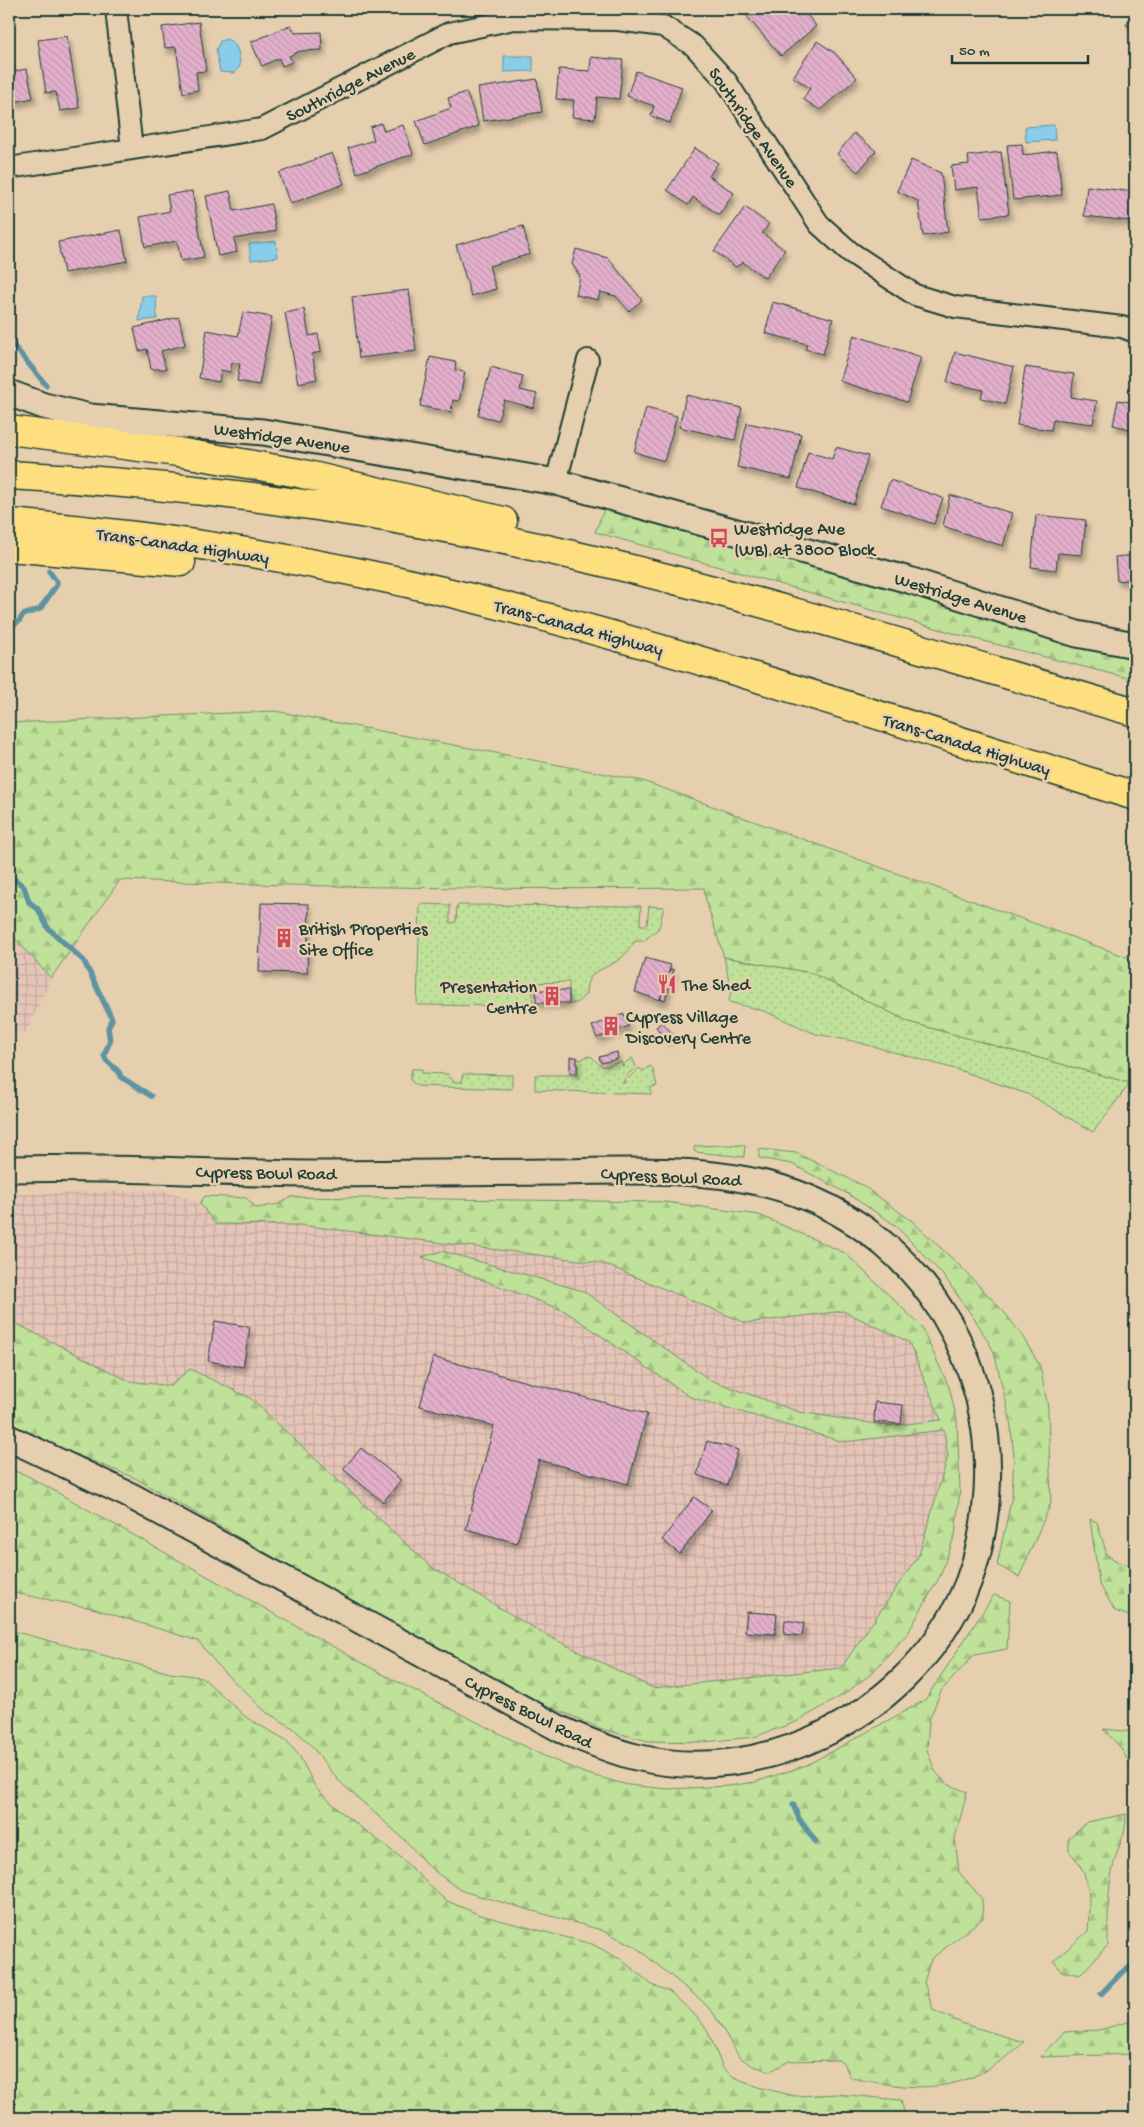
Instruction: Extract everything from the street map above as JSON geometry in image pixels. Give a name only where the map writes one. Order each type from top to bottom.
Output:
[{"type":"highway","points":[[9,430],[187,454],[357,485],[544,532],[582,544],[665,578]]},
{"type":"highway","points":[[9,475],[183,488],[333,508],[458,530],[665,578],[1135,712]]},
{"type":"highway","name":"Trans-Canada Highway","points":[[9,523],[102,533],[245,553],[444,591],[652,647],[1135,796]]},
{"type":"highway","points":[[9,547],[175,561],[444,591]]},
{"type":"street","points":[[116,9],[132,149]]},
{"type":"street","name":"Southridge Avenue","points":[[9,168],[262,129],[449,33],[514,19],[618,20],[664,26],[694,46],[726,81],[819,224],[850,252],[915,295],[955,307],[1122,327],[1135,332]]},
{"type":"street","points":[[556,482],[588,360]]},
{"type":"street","name":"Westridge Avenue","points":[[9,393],[44,406],[90,416],[263,432],[556,482],[909,580],[1077,634],[1135,645]]},
{"type":"street","name":"Cypress Bowl Road","points":[[9,1169],[299,1174],[654,1172],[733,1178],[769,1185],[802,1195],[833,1209],[862,1227],[892,1250],[937,1302],[956,1334],[970,1366],[980,1400],[986,1435],[988,1471],[982,1540],[963,1595],[944,1629],[898,1684],[867,1708],[832,1730],[796,1746],[715,1763],[676,1763],[638,1758],[600,1746],[562,1730],[131,1496],[9,1438]]},
{"type":"shaded area","points":[[9,932],[51,978],[26,1033],[9,1028]]},
{"type":"shaded area","points":[[165,1190],[200,1203],[215,1224],[300,1225],[602,1263],[746,1323],[843,1311],[909,1342],[944,1430],[948,1456],[919,1555],[841,1668],[653,1688],[542,1633],[430,1566],[250,1398],[129,1381],[9,1320],[9,1194]]},
{"type":"green space","points":[[604,510],[1047,632],[1135,648],[1135,680],[960,635],[595,532]]},
{"type":"green space","points":[[275,711],[643,781],[1135,960],[1135,1074],[1130,1083],[909,1022],[812,973],[724,957],[706,901],[704,888],[412,887],[120,880],[51,978],[9,932],[9,723]]},
{"type":"green space","points":[[420,904],[450,905],[450,923],[456,922],[457,905],[641,906],[640,925],[647,925],[649,906],[664,907],[659,928],[644,941],[635,941],[620,959],[593,975],[589,980],[586,994],[578,1002],[569,1005],[569,982],[533,983],[533,1006],[417,1005]]},
{"type":"green space","points":[[724,957],[812,973],[909,1022],[1130,1083],[1093,1132],[1030,1095],[959,1070],[853,1041],[816,1034],[764,1011],[729,1002],[731,990]]},
{"type":"green space","points":[[587,1056],[592,1057],[602,1066],[621,1062],[623,1067],[632,1058],[636,1066],[625,1078],[623,1084],[639,1068],[643,1071],[650,1066],[653,1069],[657,1086],[651,1087],[651,1094],[535,1090],[535,1075],[577,1075],[577,1058],[581,1060]]},
{"type":"green space","points":[[412,1069],[422,1069],[422,1073],[448,1074],[454,1082],[462,1082],[463,1074],[512,1075],[512,1089],[417,1086],[410,1080]]},
{"type":"green space","points":[[745,1145],[744,1157],[695,1152],[694,1148],[695,1146]]},
{"type":"green space","points":[[759,1149],[796,1153],[862,1185],[912,1221],[961,1267],[1005,1313],[1021,1334],[1040,1366],[1048,1408],[1051,1503],[1019,1577],[997,1565],[1012,1496],[1014,1457],[1010,1419],[994,1352],[978,1324],[943,1275],[895,1225],[848,1194],[792,1164],[759,1158]]},
{"type":"green space","points":[[205,1196],[246,1198],[257,1208],[279,1204],[292,1197],[666,1202],[759,1215],[845,1253],[921,1326],[949,1387],[957,1420],[960,1490],[955,1535],[940,1576],[908,1633],[871,1674],[843,1695],[796,1722],[754,1737],[703,1742],[648,1741],[605,1730],[522,1695],[388,1623],[135,1478],[9,1428],[9,1320],[129,1381],[170,1386],[190,1369],[250,1398],[430,1566],[542,1633],[653,1688],[841,1668],[919,1555],[948,1456],[944,1430],[844,1442],[690,1397],[565,1311],[422,1257],[442,1251],[583,1291],[710,1380],[799,1412],[889,1426],[941,1420],[909,1342],[843,1311],[746,1323],[602,1263],[300,1225],[215,1224],[200,1203]]},
{"type":"green space","points":[[9,1469],[26,1475],[384,1675],[542,1755],[584,1773],[628,1785],[668,1789],[729,1786],[755,1782],[807,1765],[925,1700],[994,1595],[1010,1601],[1007,1649],[974,1655],[941,1691],[929,1720],[927,1750],[935,1771],[947,1784],[967,1792],[955,1838],[959,1872],[982,1899],[983,1918],[931,1959],[924,1982],[933,2010],[964,2024],[1024,2042],[983,2072],[944,2085],[923,2087],[877,2083],[851,2078],[844,2064],[838,2060],[789,2061],[771,2071],[753,2066],[739,2057],[714,2014],[701,2000],[633,1945],[601,1930],[462,1891],[445,1879],[427,1865],[406,1841],[339,1781],[310,1744],[293,1728],[266,1712],[221,1669],[198,1641],[92,1608],[9,1592]]},
{"type":"green space","points":[[1090,1519],[1097,1522],[1107,1555],[1120,1563],[1135,1566],[1135,1618],[1115,1611],[1099,1583]]},
{"type":"green space","points":[[9,1630],[170,1673],[202,1677],[247,1718],[286,1740],[300,1757],[316,1788],[342,1813],[399,1856],[445,1900],[480,1915],[592,1944],[622,1960],[652,1985],[669,1991],[691,2011],[707,2029],[723,2068],[734,2077],[758,2087],[795,2096],[837,2094],[901,2100],[905,2115],[909,2118],[9,2118]]},
{"type":"green space","points":[[1103,1729],[1135,1732],[1135,1772],[1120,1747]]},
{"type":"green space","points":[[1126,1814],[1125,1827],[1110,1883],[1108,1945],[1080,1975],[1061,1971],[1054,1961],[1088,1931],[1089,1920],[1089,1898],[1086,1879],[1077,1860],[1069,1851],[1069,1838],[1087,1822]]},
{"type":"green space","points":[[1135,2020],[1135,2054],[1040,2057],[1064,2032],[1099,2030]]},
{"type":"water","points":[[227,39],[234,44],[239,53],[240,66],[235,73],[220,72],[216,50],[220,41]]},
{"type":"water","points":[[504,56],[533,56],[533,71],[504,72]]},
{"type":"water","points":[[1054,125],[1055,140],[1026,142],[1025,127]]},
{"type":"water","points":[[276,241],[278,257],[251,260],[249,244]]},
{"type":"water","points":[[142,296],[156,296],[157,319],[139,321]]},
{"type":"building","points":[[751,9],[802,9],[816,26],[781,56],[745,14]]},
{"type":"building","points":[[1135,12],[1135,31],[1126,25]]},
{"type":"building","points":[[199,22],[206,71],[196,72],[198,90],[183,93],[176,47],[165,48],[162,27]]},
{"type":"building","points":[[291,25],[295,33],[321,32],[322,50],[300,51],[289,56],[292,62],[282,66],[279,58],[262,66],[251,42]]},
{"type":"building","points":[[67,36],[79,108],[60,111],[56,92],[46,93],[38,40]]},
{"type":"building","points":[[817,41],[835,53],[857,78],[820,110],[803,99],[810,88],[793,77]]},
{"type":"building","points":[[591,57],[623,60],[619,99],[597,97],[595,119],[572,117],[574,100],[556,99],[559,69],[590,71]]},
{"type":"building","points":[[27,69],[33,98],[9,103],[9,72]]},
{"type":"building","points":[[636,71],[682,87],[670,123],[651,116],[654,106],[627,96]]},
{"type":"building","points":[[537,79],[542,112],[483,121],[478,88]]},
{"type":"building","points":[[466,92],[479,126],[425,145],[416,121],[451,108],[448,98]]},
{"type":"building","points":[[381,123],[384,131],[403,125],[413,154],[357,173],[348,148],[374,140],[370,127]]},
{"type":"building","points":[[854,133],[876,151],[858,172],[837,154]]},
{"type":"building","points":[[1022,144],[1023,155],[1057,151],[1062,195],[1013,200],[1007,145]]},
{"type":"building","points":[[695,148],[718,163],[709,176],[734,193],[719,215],[693,197],[688,205],[667,190]]},
{"type":"building","points":[[1001,152],[1009,214],[982,217],[978,187],[954,190],[951,166],[969,164],[968,156]]},
{"type":"building","points":[[332,153],[344,184],[290,204],[279,173]]},
{"type":"building","points":[[911,160],[941,173],[948,232],[923,236],[918,201],[897,191]]},
{"type":"building","points":[[1087,186],[1133,192],[1130,221],[1084,216]]},
{"type":"building","points":[[192,191],[204,257],[181,261],[177,241],[145,247],[140,217],[170,211],[167,195]]},
{"type":"building","points":[[230,191],[234,211],[271,204],[276,231],[234,239],[237,252],[218,256],[206,196]]},
{"type":"building","points":[[745,207],[769,224],[762,233],[785,250],[765,278],[743,262],[736,267],[714,251]]},
{"type":"building","points":[[523,226],[530,254],[489,266],[496,289],[471,296],[456,245]]},
{"type":"building","points":[[121,230],[127,261],[64,273],[58,242]]},
{"type":"building","points":[[576,249],[608,258],[642,300],[629,311],[616,296],[600,292],[598,300],[576,295],[580,276],[572,264]]},
{"type":"building","points":[[409,290],[416,351],[359,358],[352,297]]},
{"type":"building","points":[[773,302],[833,319],[823,354],[805,349],[807,344],[765,333]]},
{"type":"building","points":[[304,309],[309,336],[318,334],[321,352],[312,354],[317,379],[298,383],[285,313]]},
{"type":"building","points":[[243,312],[272,317],[259,385],[237,381],[240,364],[232,363],[230,372],[221,370],[219,382],[199,378],[207,330],[238,336]]},
{"type":"building","points":[[179,317],[185,345],[161,351],[166,369],[151,369],[147,349],[139,351],[134,328]]},
{"type":"building","points":[[854,335],[921,357],[907,402],[839,381]]},
{"type":"building","points":[[955,352],[1014,367],[1005,404],[981,398],[983,390],[947,382]]},
{"type":"building","points":[[430,357],[456,362],[455,370],[465,372],[459,401],[453,400],[451,412],[420,406]]},
{"type":"building","points":[[491,367],[523,376],[520,390],[537,394],[533,408],[504,400],[498,420],[478,415]]},
{"type":"building","points":[[1025,367],[1074,374],[1071,397],[1097,401],[1093,424],[1053,419],[1051,430],[1017,425]]},
{"type":"building","points":[[686,395],[742,408],[735,440],[679,427]]},
{"type":"building","points":[[1118,400],[1135,403],[1135,430],[1113,425]]},
{"type":"building","points":[[646,408],[677,416],[664,461],[634,452]]},
{"type":"building","points":[[747,423],[801,434],[791,479],[737,467]]},
{"type":"building","points":[[836,447],[868,456],[854,504],[798,488],[808,452],[832,459]]},
{"type":"building","points":[[890,480],[943,498],[934,524],[881,506]]},
{"type":"building","points":[[950,495],[1012,513],[1003,546],[943,526]]},
{"type":"building","points":[[1036,515],[1086,520],[1082,555],[1058,553],[1056,570],[1031,567]]},
{"type":"building","points":[[1135,555],[1135,579],[1117,581],[1115,557]]},
{"type":"building","name":"British Properties Site Office","points":[[261,903],[309,904],[307,973],[259,972]]},
{"type":"building","points":[[645,958],[671,965],[660,1000],[635,992]]},
{"type":"building","name":"The Shed","points":[[670,969],[674,970],[665,1000],[660,999]]},
{"type":"building","name":"Presentation Centre","points":[[536,990],[569,990],[569,1003],[536,1003]]},
{"type":"building","name":"Cypress Village Discovery Centre","points":[[624,1014],[629,1026],[597,1038],[592,1026]]},
{"type":"building","points":[[662,1022],[673,1035],[666,1040],[656,1027]]},
{"type":"building","points":[[617,1052],[618,1059],[601,1063],[599,1057]]},
{"type":"building","points":[[570,1057],[577,1057],[577,1073],[570,1073]]},
{"type":"building","points":[[215,1321],[250,1327],[243,1367],[208,1361]]},
{"type":"building","points":[[433,1357],[647,1414],[628,1484],[539,1460],[517,1543],[466,1529],[494,1426],[420,1406]]},
{"type":"building","points":[[875,1402],[903,1405],[901,1424],[874,1422]]},
{"type":"building","points":[[707,1441],[738,1450],[727,1485],[697,1475]]},
{"type":"building","points":[[361,1448],[401,1480],[383,1502],[343,1469]]},
{"type":"building","points":[[694,1497],[712,1510],[680,1554],[662,1540]]},
{"type":"building","points":[[747,1612],[777,1614],[775,1634],[745,1632]]},
{"type":"building","points":[[785,1620],[804,1623],[802,1636],[784,1634]]},
{"type":"waterway","points":[[9,340],[46,385]]},
{"type":"waterway","points":[[9,628],[19,621],[23,615],[40,609],[57,582],[49,571]]},
{"type":"waterway","points":[[9,871],[11,876],[24,887],[29,902],[38,909],[48,928],[84,961],[112,1019],[108,1028],[110,1041],[104,1055],[106,1060],[119,1072],[121,1077],[151,1096]]},
{"type":"waterway","points":[[793,1804],[799,1819],[816,1842]]},
{"type":"waterway","points":[[1101,1994],[1121,1973],[1135,1964]]},
{"type":"place","name":"Westridge Ave (WB) at 3800 Block","points":[[719,538]]},
{"type":"place","name":"British Properties Site Office","points":[[284,938]]},
{"type":"place","name":"The Shed","points":[[667,984]]},
{"type":"place","name":"Presentation Centre","points":[[552,996]]},
{"type":"place","name":"Cypress Village Discovery Centre","points":[[611,1026]]}]
